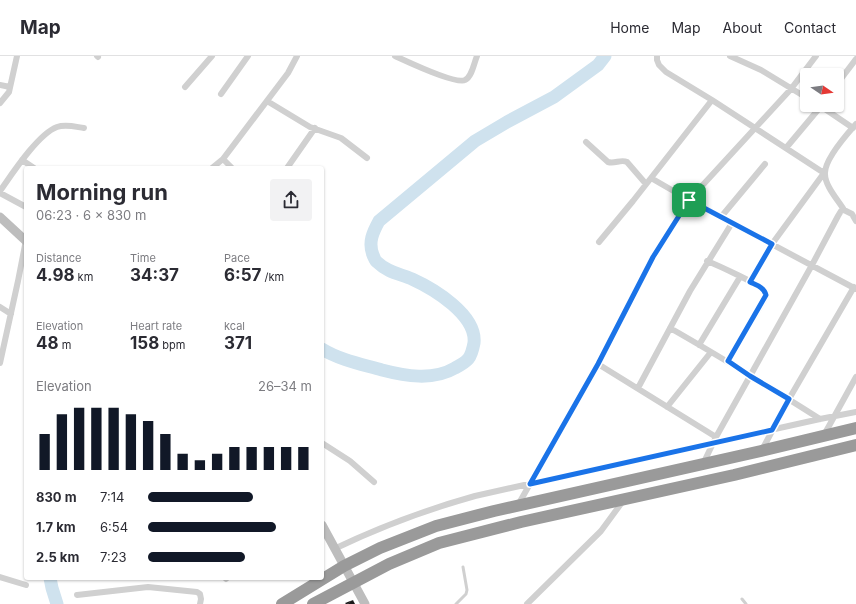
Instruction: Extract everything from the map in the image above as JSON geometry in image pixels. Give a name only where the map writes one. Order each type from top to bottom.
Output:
[{"type":"highway","points":[[324,578],[344,566],[380,548],[436,526],[856,428]]},
{"type":"highway","points":[[313,604],[395,561],[438,543],[514,524],[734,475],[856,445]]},
{"type":"highway","points":[[282,604],[321,580]]},
{"type":"street","points":[[0,103],[9,92],[17,56]]},
{"type":"street","points":[[185,87],[212,56]]},
{"type":"street","points":[[220,94],[248,56]]},
{"type":"street","points":[[214,166],[223,159],[288,74],[296,56]]},
{"type":"street","points":[[395,56],[431,72],[460,82],[469,76],[477,56]]},
{"type":"street","points":[[657,56],[659,65],[666,72],[756,128],[824,173],[826,180],[844,210],[852,214],[856,221]]},
{"type":"street","points":[[730,56],[761,70],[800,94]]},
{"type":"street","points":[[518,506],[598,364],[653,257],[689,200],[791,89],[816,56]]},
{"type":"street","points":[[844,75],[856,59]]},
{"type":"street","points":[[0,85],[10,87]]},
{"type":"street","points":[[599,242],[712,100]]},
{"type":"street","points":[[267,101],[300,122],[341,138],[367,158]]},
{"type":"street","points":[[786,148],[814,112]]},
{"type":"street","points":[[750,282],[772,244],[824,173],[828,162],[854,126],[831,112]]},
{"type":"street","points":[[24,206],[0,192],[22,160],[50,131],[63,126],[84,128]]},
{"type":"street","points":[[288,166],[315,128]]},
{"type":"street","points":[[586,142],[608,162],[613,163],[624,160],[627,162],[646,184]]},
{"type":"street","points":[[223,159],[230,166]]},
{"type":"street","points":[[22,160],[31,166]]},
{"type":"street","points":[[720,217],[766,164]]},
{"type":"street","points":[[651,178],[720,217],[855,288],[789,399],[761,451]]},
{"type":"street","points":[[703,464],[716,437],[838,216],[841,211],[844,210]]},
{"type":"street","points":[[0,217],[24,238]]},
{"type":"street","points":[[638,388],[707,261],[732,222]]},
{"type":"street","points":[[0,363],[24,250]]},
{"type":"street","points":[[707,261],[762,288],[766,295],[728,361]]},
{"type":"street","points":[[699,345],[740,277]]},
{"type":"street","points":[[0,307],[11,314]]},
{"type":"street","points":[[670,328],[728,361],[820,419]]},
{"type":"street","points":[[667,407],[711,352]]},
{"type":"street","points":[[598,364],[716,437]]},
{"type":"street","points":[[823,436],[856,377]]},
{"type":"street","points":[[334,549],[368,533],[432,508],[476,496],[856,412]]},
{"type":"street","points":[[324,444],[350,460],[374,482]]},
{"type":"street","points":[[527,604],[601,531],[624,500]]},
{"type":"street","points":[[324,529],[365,604]]},
{"type":"street","points":[[0,577],[26,585]]},
{"type":"street","points":[[76,595],[148,587],[197,592],[200,594],[200,604]]},
{"type":"lane","points":[[456,604],[466,594],[467,590],[463,567]]},
{"type":"lane","points":[[742,599],[746,604]]},
{"type":"building","points":[[353,600],[355,604],[345,603]]},
{"type":"waterway","points":[[324,350],[343,359],[359,364],[391,372],[419,376],[438,375],[455,368],[468,359],[472,353],[474,343],[473,333],[469,323],[462,313],[431,289],[421,283],[389,270],[376,261],[371,246],[375,229],[379,221],[475,141],[554,97],[598,65],[605,56]]},
{"type":"waterway","points":[[50,580],[57,604]]},
{"type":"route","points":[[689,200],[772,244],[750,282],[762,288],[766,295],[728,361],[789,399],[772,430],[530,484],[598,364],[653,257],[689,200]]}]
